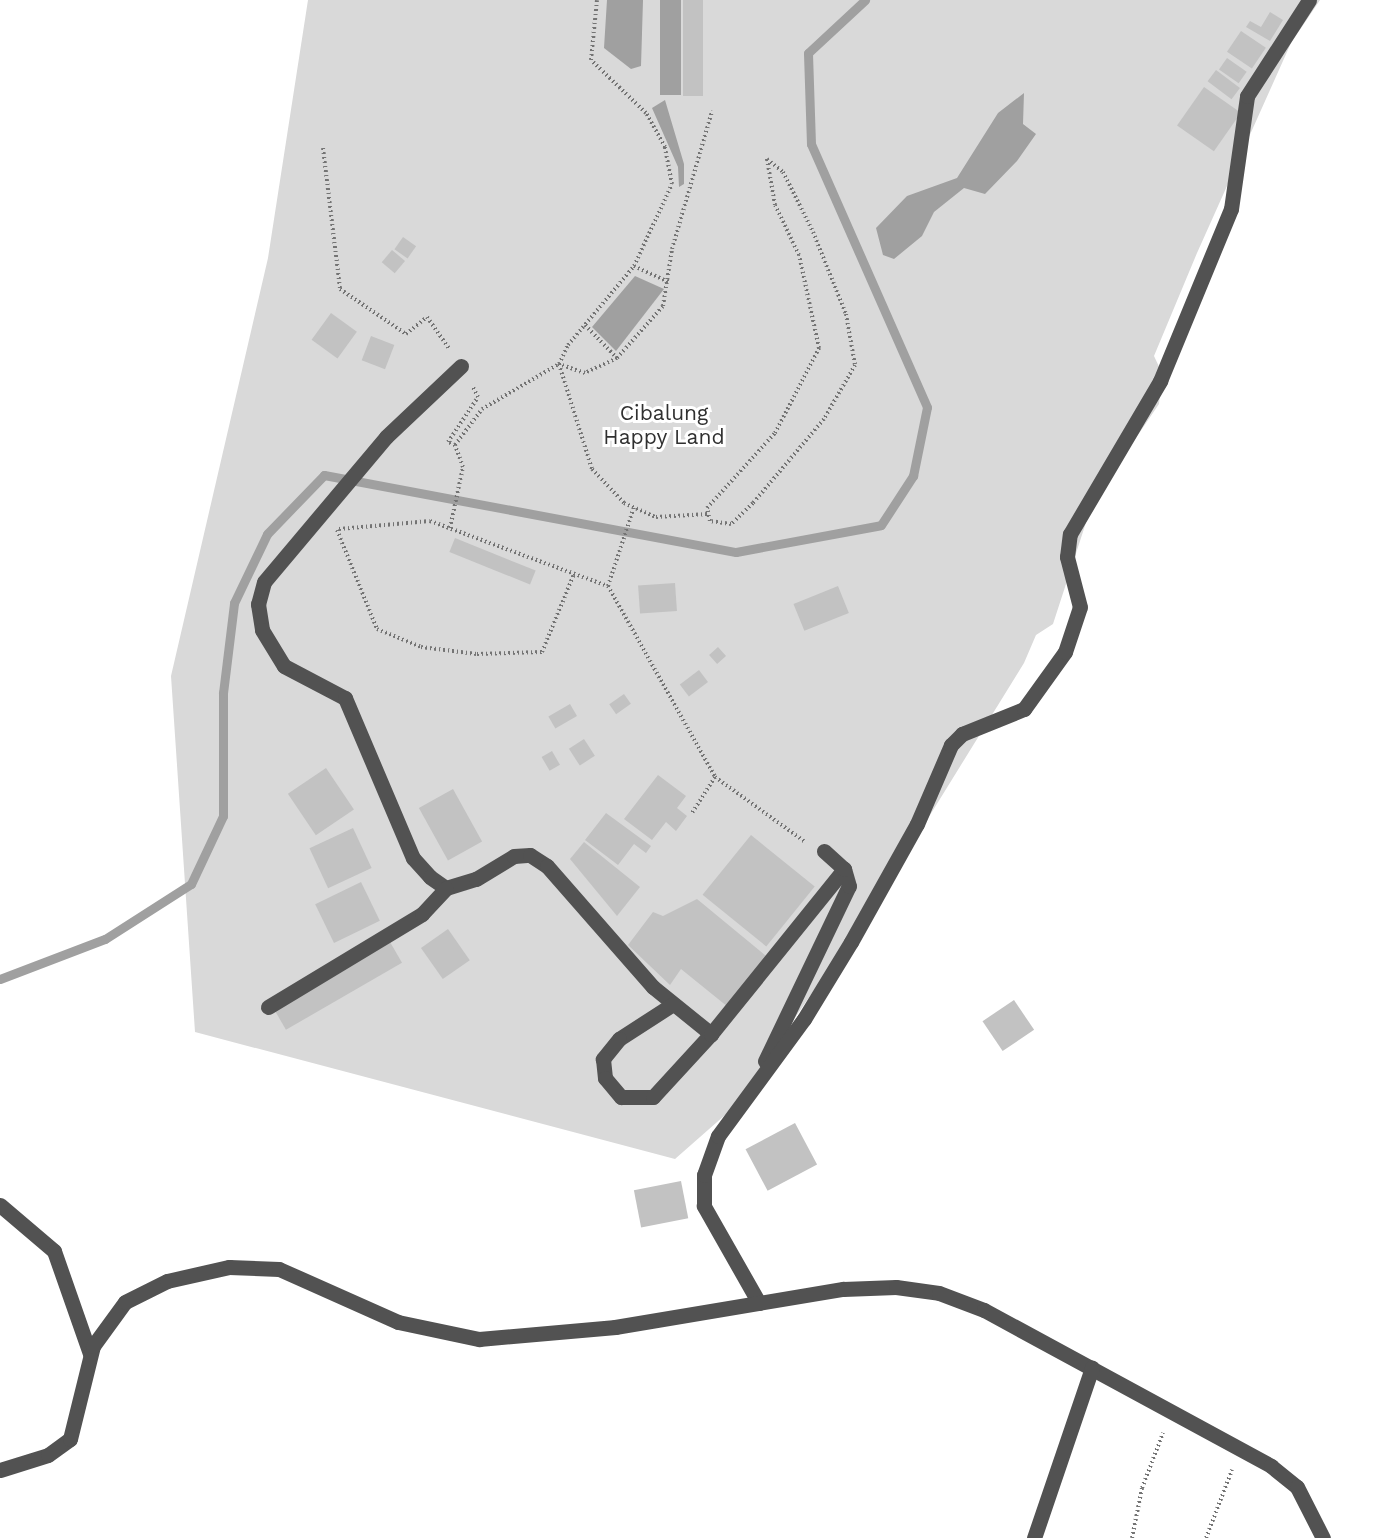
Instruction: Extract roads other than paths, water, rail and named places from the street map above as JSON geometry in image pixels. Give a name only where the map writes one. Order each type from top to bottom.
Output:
[{"type":"street","points":[[759,1303],[711,1224],[702,1190],[718,1136],[760,1075],[804,1019],[851,942],[917,824],[951,745],[962,734],[1024,709],[1070,643],[1080,607],[1068,557],[1071,534],[1163,374],[1231,209],[1247,96],[1309,0]]},
{"type":"street","points":[[446,888],[413,858],[345,698],[284,666],[262,630],[258,604],[264,582],[293,545],[386,437],[461,366]]},
{"type":"street","points":[[760,1075],[836,918],[849,886],[844,869],[824,851]]},
{"type":"street","points":[[267,1007],[422,914],[446,888],[476,879],[514,856],[530,855],[673,1004],[711,1035]]},
{"type":"street","points":[[673,1004],[619,1039],[603,1059],[605,1078],[621,1097],[653,1096],[711,1035],[844,869]]},
{"type":"street","points":[[0,1205],[54,1251],[90,1354]]},
{"type":"street","points":[[0,1470],[48,1455],[70,1439],[90,1354],[105,1323],[144,1290],[244,1265],[292,1273],[406,1324],[479,1339],[595,1330],[861,1287],[939,1293],[984,1310],[1092,1368],[1237,1447],[1297,1487],[1323,1538]]},
{"type":"street","points":[[1034,1538],[1092,1368]]},
{"type":"waterway","points":[[0,979],[105,939],[191,884],[223,816],[223,693],[234,603],[267,534],[324,475],[736,552],[881,525],[913,476],[927,407],[811,144],[808,53],[865,0]]},
{"type":"park label","name":"Cibalung Happy Land","points":[[664,425]]}]
